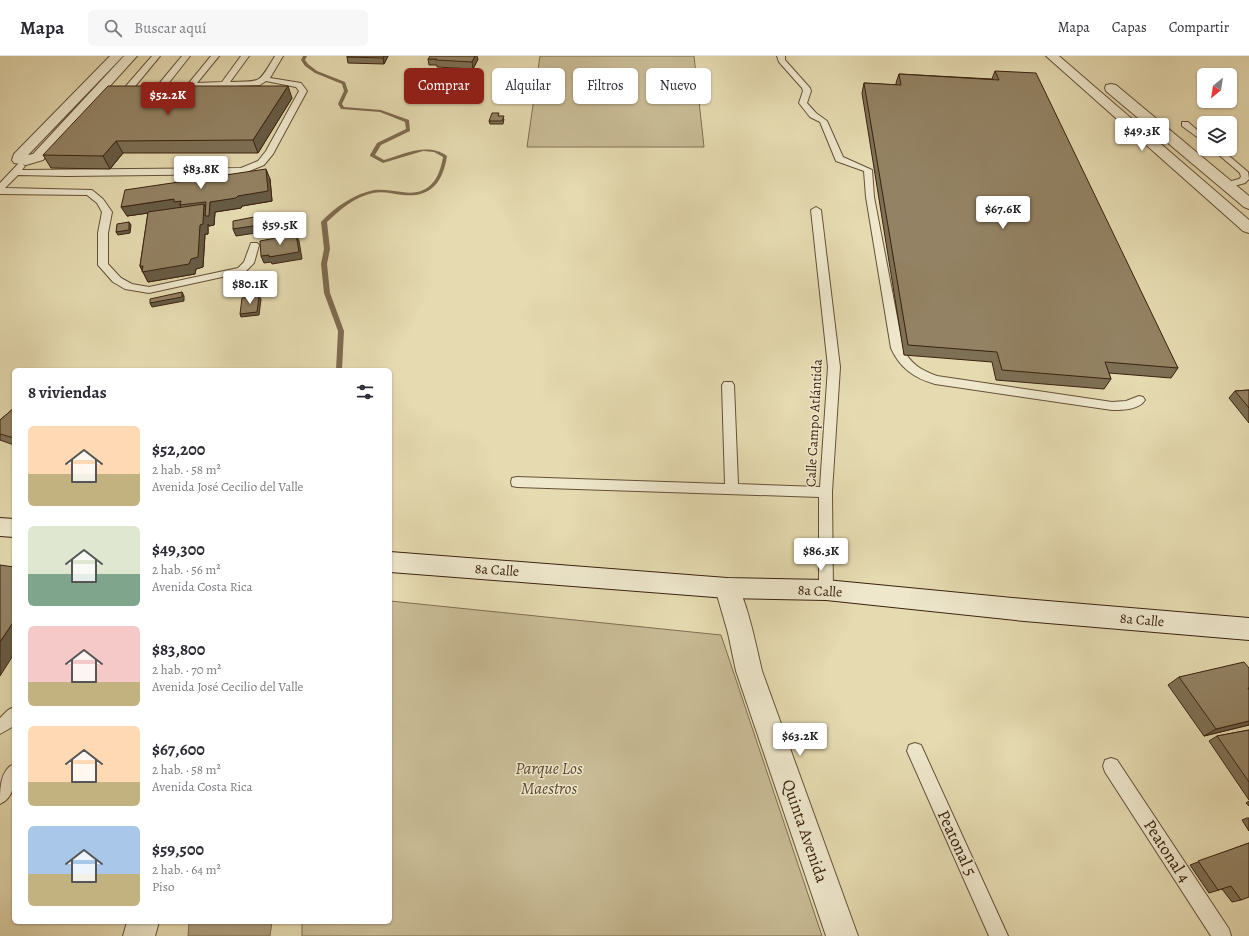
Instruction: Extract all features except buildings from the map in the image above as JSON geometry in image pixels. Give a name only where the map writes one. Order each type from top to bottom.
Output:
[{"type":"street","points":[[116,56],[20,157],[19,160],[26,161],[38,157],[131,56]]},
{"type":"street","points":[[1052,56],[1249,228]]},
{"type":"street","points":[[1103,81],[1227,185],[1246,199]]},
{"type":"street","points":[[1213,197],[1246,199]]},
{"type":"street","points":[[0,527],[12,528]]},
{"type":"street","name":"8a Calle","points":[[392,562],[727,588],[826,590],[1024,610],[1249,629]]},
{"type":"street","name":"Quinta Avenida","points":[[727,588],[741,633],[749,671],[842,936]]},
{"type":"street","points":[[139,936],[142,924]]},
{"type":"lane","points":[[122,88],[156,56]]},
{"type":"lane","points":[[186,56],[158,87],[260,83],[265,79],[279,56]]},
{"type":"lane","points":[[191,86],[215,56]]},
{"type":"lane","points":[[224,85],[245,56]]},
{"type":"lane","points":[[781,58],[806,88],[807,91],[803,103],[813,115],[823,122],[839,159],[868,170],[871,205],[897,348],[902,360],[914,372],[935,380],[1112,406],[1128,406],[1139,400]]},
{"type":"lane","points":[[16,172],[67,173],[242,171],[261,163],[270,152],[303,91],[298,85],[265,79]]},
{"type":"lane","points":[[85,89],[142,87]]},
{"type":"lane","points":[[1185,124],[1197,134]]},
{"type":"lane","points":[[1225,156],[1244,172],[1245,178],[1242,181],[1227,185]]},
{"type":"lane","points":[[0,188],[26,161]]},
{"type":"lane","points":[[0,191],[89,192],[100,201],[107,212],[103,233],[103,265],[117,280],[129,287],[149,290],[241,270],[249,263],[254,245]]},
{"type":"lane","name":"Calle Campo Atlántida","points":[[816,210],[834,367],[826,492],[826,590]]},
{"type":"lane","points":[[728,385],[732,489]]},
{"type":"lane","points":[[517,482],[826,492]]},
{"type":"lane","name":"Peatonal 5","points":[[915,751],[999,936]]},
{"type":"lane","name":"Peatonal 4","points":[[1111,766],[1222,936]]},
{"type":"lane","points":[[0,795],[12,775]]},
{"type":"green space","points":[[540,56],[694,56],[695,68],[646,68],[646,104],[699,104],[704,147],[527,147],[533,104],[565,104],[565,68],[538,68]]},
{"type":"green space","name":"Parque Los Maestros","points":[[392,601],[721,635],[822,936],[302,936],[302,924],[392,924]]},
{"type":"shaded area","points":[[189,924],[272,924],[270,936],[188,936]]},
{"type":"waterway","points":[[305,56],[303,60],[311,69],[344,83],[346,91],[340,104],[342,108],[381,111],[407,121],[408,130],[379,144],[372,155],[383,162],[423,150],[435,151],[445,156],[439,177],[428,190],[415,194],[385,191],[365,194],[343,205],[324,222],[327,249],[324,264],[327,293],[341,331],[339,368]]}]
